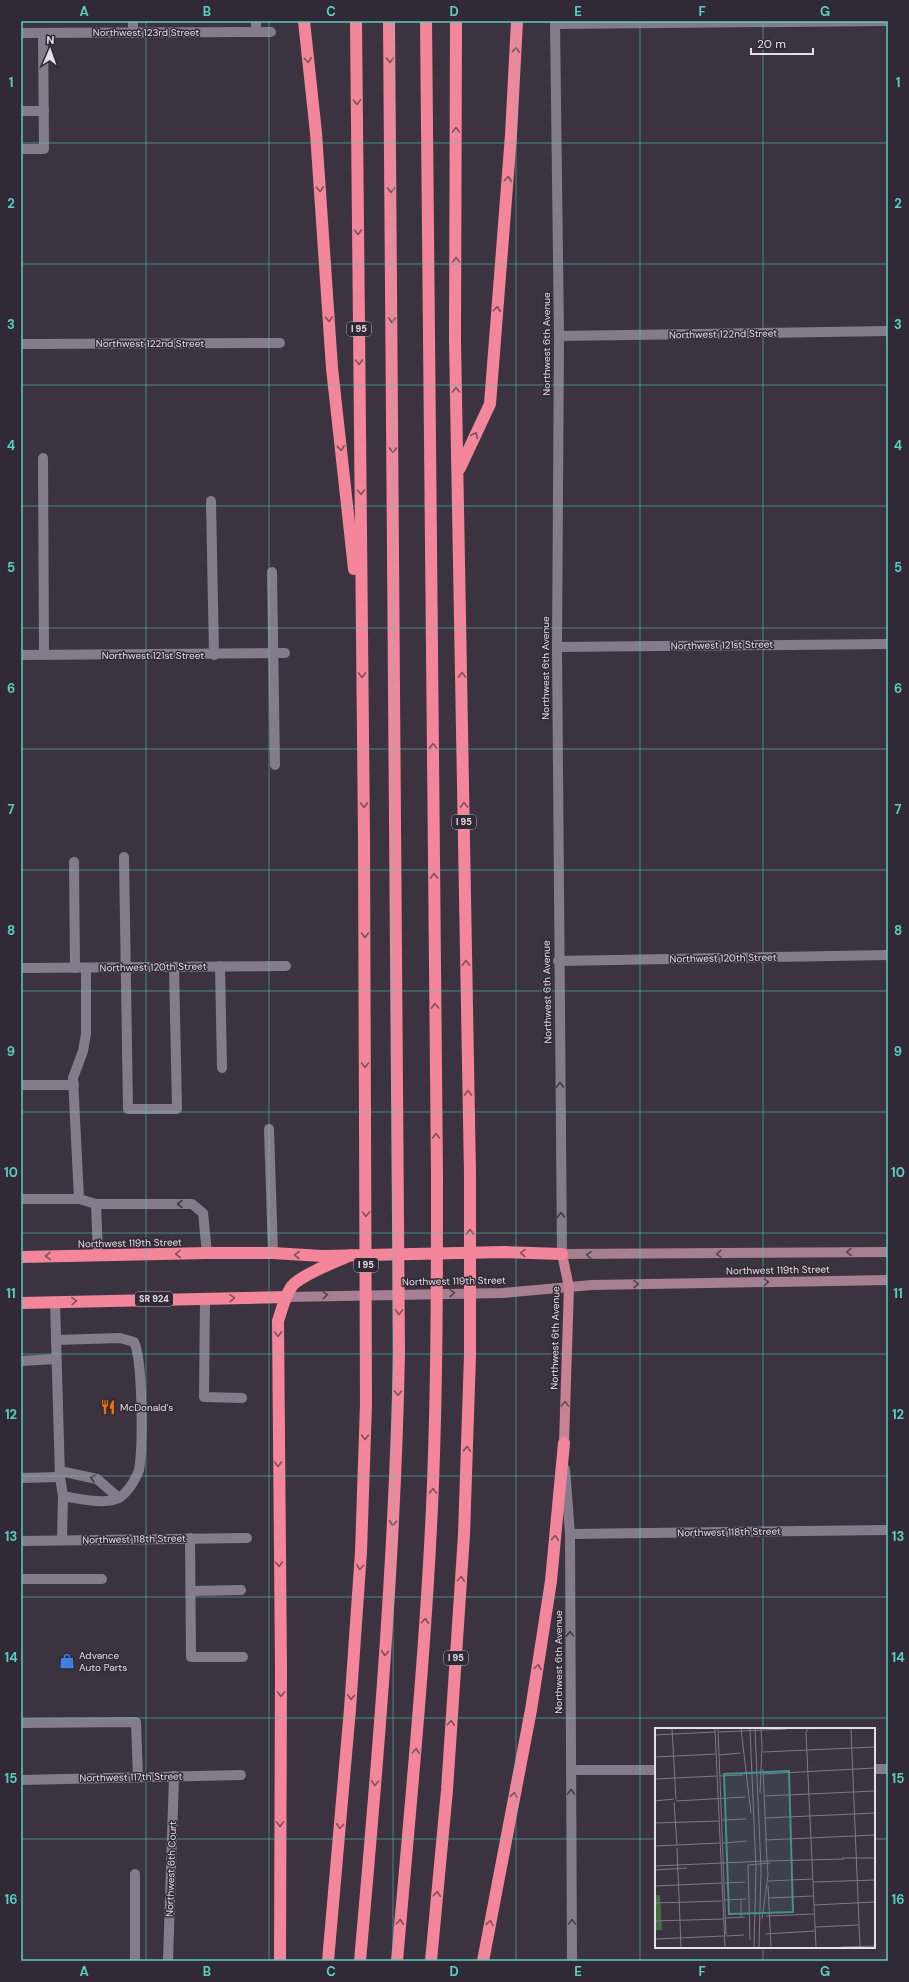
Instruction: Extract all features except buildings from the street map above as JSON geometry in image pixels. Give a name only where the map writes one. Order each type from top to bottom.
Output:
[{"type":"highway","points":[[304,21],[316,134],[332,368],[362,636]]},
{"type":"highway","name":"I 95","points":[[328,1961],[350,1716],[361,1552],[366,1356],[362,636],[356,21]]},
{"type":"highway","points":[[360,1961],[390,1589],[397,1441],[399,1354],[399,1175],[389,21]]},
{"type":"highway","points":[[397,1961],[418,1718],[429,1558],[437,1355],[437,1174],[426,21]]},
{"type":"highway","name":"I 95","points":[[431,1961],[447,1790],[463,1551],[470,1355],[470,1174],[455,341],[456,21]]},
{"type":"highway","points":[[458,471],[490,404],[511,135],[517,21]]},
{"type":"highway","name":"Northwest 119th Street","points":[[21,1257],[273,1253],[351,1255],[504,1252],[562,1254]]},
{"type":"highway","points":[[280,1961],[281,1670],[278,1321],[286,1296],[293,1285],[311,1274],[351,1255]]},
{"type":"highway","name":"Northwest 119th Street","points":[[21,1302],[286,1296]]},
{"type":"highway","points":[[483,1961],[531,1710],[551,1581],[564,1443]]},
{"type":"main road","name":"Northwest 119th Street","points":[[562,1254],[888,1252]]},
{"type":"main road","name":"Northwest 6th Avenue","points":[[562,1254],[569,1288],[564,1443]]},
{"type":"main road","name":"Northwest 119th Street","points":[[286,1296],[503,1293],[592,1285],[888,1280]]},
{"type":"street","points":[[133,21],[133,32]]},
{"type":"street","points":[[256,21],[256,32]]},
{"type":"street","points":[[555,22],[888,22]]},
{"type":"street","name":"Northwest 6th Avenue","points":[[555,22],[559,336],[557,647],[558,961],[562,1254]]},
{"type":"street","name":"Northwest 123rd Street","points":[[21,33],[271,32]]},
{"type":"street","points":[[21,149],[44,149],[43,33]]},
{"type":"street","points":[[21,111],[44,111]]},
{"type":"street","name":"Northwest 122nd Street","points":[[559,336],[888,331]]},
{"type":"street","name":"Northwest 122nd Street","points":[[21,344],[280,343]]},
{"type":"street","points":[[43,458],[44,655]]},
{"type":"street","points":[[212,501],[214,655]]},
{"type":"street","points":[[272,572],[275,765]]},
{"type":"street","name":"Northwest 121st Street","points":[[557,647],[888,644]]},
{"type":"street","name":"Northwest 121st Street","points":[[21,655],[214,655],[284,653]]},
{"type":"street","points":[[124,857],[128,1109],[176,1109],[174,967]]},
{"type":"street","points":[[74,862],[75,968]]},
{"type":"street","name":"Northwest 120th Street","points":[[558,961],[888,955]]},
{"type":"street","points":[[220,966],[222,1068]]},
{"type":"street","name":"Northwest 120th Street","points":[[21,968],[286,966]]},
{"type":"street","points":[[79,1199],[73,1078],[83,1051],[86,1034],[86,968]]},
{"type":"street","points":[[21,1085],[74,1085]]},
{"type":"street","points":[[269,1129],[273,1253]]},
{"type":"street","points":[[21,1200],[79,1199],[96,1204],[192,1204],[203,1214],[207,1254]]},
{"type":"street","points":[[96,1204],[98,1255]]},
{"type":"street","points":[[205,1298],[204,1397],[242,1398]]},
{"type":"street","points":[[55,1302],[60,1474],[63,1496],[62,1540]]},
{"type":"street","points":[[56,1340],[120,1338],[134,1342],[138,1349],[140,1393],[140,1446],[138,1471],[130,1487],[119,1498],[99,1501],[63,1496]]},
{"type":"street","points":[[21,1361],[56,1359]]},
{"type":"street","name":"Northwest 6th Avenue","points":[[564,1443],[570,1534],[572,1961]]},
{"type":"street","points":[[21,1478],[60,1474],[97,1479],[119,1498]]},
{"type":"street","name":"Northwest 118th Street","points":[[570,1534],[888,1530]]},
{"type":"street","points":[[190,1538],[191,1657],[243,1657]]},
{"type":"street","name":"Northwest 118th Street","points":[[21,1541],[247,1538]]},
{"type":"street","points":[[21,1579],[102,1579]]},
{"type":"street","points":[[191,1591],[241,1590]]},
{"type":"street","points":[[21,1723],[136,1722],[138,1777]]},
{"type":"street","points":[[875,1769],[888,1769]]},
{"type":"street","points":[[571,1770],[655,1770]]},
{"type":"street","name":"Northwest 117th Street","points":[[21,1780],[241,1775]]},
{"type":"street","name":"Northwest 6th Court","points":[[168,1961],[174,1776]]},
{"type":"street","points":[[135,1874],[135,1961]]},
{"type":"place","name":"McDonald's","points":[[108,1407]]},
{"type":"place","name":"Advance Auto Parts","points":[[67,1661]]}]
